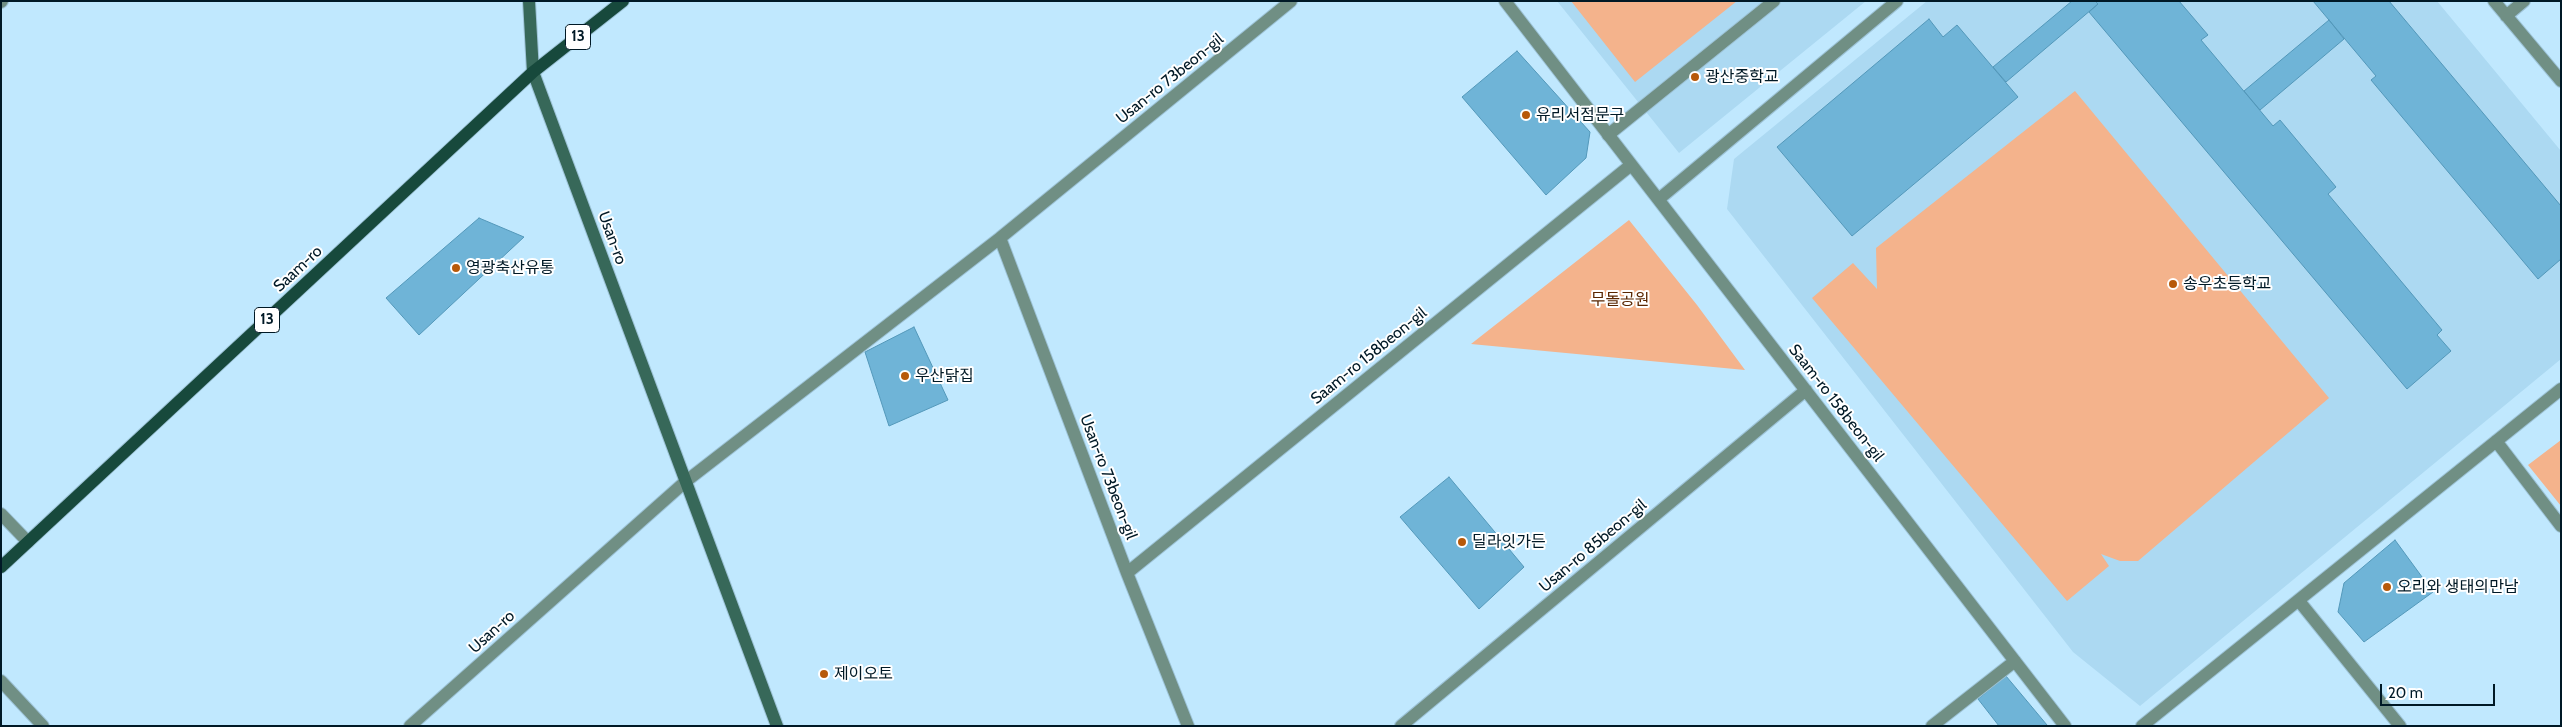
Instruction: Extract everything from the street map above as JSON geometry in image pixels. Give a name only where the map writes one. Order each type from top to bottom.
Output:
[{"type":"main road","name":"Saam-ro","points":[[1,567],[533,72],[624,1]]},
{"type":"street","name":"Usan-ro","points":[[529,1],[533,72],[777,726]]},
{"type":"street","name":"Usan-ro 73beon-gil","points":[[685,482],[1000,238],[1291,1]]},
{"type":"street","name":"Saam-ro 158beon-gil","points":[[1505,1],[2065,726]]},
{"type":"street","points":[[1608,135],[1774,1]]},
{"type":"street","points":[[1659,199],[1897,1]]},
{"type":"street","points":[[2494,1],[2561,81]]},
{"type":"street","points":[[2506,16],[2524,1]]},
{"type":"street","name":"Saam-ro 158beon-gil","points":[[1127,573],[1631,165]]},
{"type":"street","name":"Usan-ro 73beon-gil","points":[[1000,238],[1127,573],[1188,726]]},
{"type":"street","points":[[2142,726],[2561,389]]},
{"type":"street","name":"Usan-ro 85beon-gil","points":[[1401,726],[1806,390]]},
{"type":"street","points":[[2496,441],[2561,526]]},
{"type":"street","name":"Usan-ro","points":[[410,726],[685,482]]},
{"type":"street","points":[[1,514],[28,542]]},
{"type":"street","points":[[2298,601],[2400,726]]},
{"type":"street","points":[[1932,726],[2014,661]]},
{"type":"street","points":[[1,681],[43,726]]},
{"type":"shaded area","name":"광산중학교","points":[[1557,1],[1866,1],[1679,153]]},
{"type":"shaded area","name":"송우초등학교","points":[[1927,1],[2437,1],[2561,151],[2561,359],[2140,706],[2073,652],[1727,209],[1734,159]]},
{"type":"green space","points":[[1571,1],[1737,1],[1635,82]]},
{"type":"green space","points":[[2075,91],[2329,398],[2138,561],[2120,561],[2101,554],[2109,566],[2067,601],[1812,298],[1853,263],[1877,289],[1876,248]]},
{"type":"green space","name":"무돌공원","points":[[1629,220],[1697,305],[1745,370],[1471,344]]},
{"type":"green space","points":[[2561,440],[2561,506],[2528,465]]},
{"type":"building","points":[[2072,1],[2095,1],[2098,4],[2006,82],[1993,67]]},
{"type":"building","points":[[2095,1],[2179,1],[2208,35],[2201,40],[2273,126],[2280,120],[2336,187],[2328,194],[2442,330],[2437,335],[2451,351],[2407,389],[2089,12],[2098,4]]},
{"type":"building","points":[[2313,1],[2389,1],[2561,206],[2561,259],[2538,279],[2371,80],[2376,76]]},
{"type":"building","points":[[1929,19],[1943,37],[1957,25],[2018,97],[1852,236],[1777,147]]},
{"type":"building","points":[[2329,20],[2344,39],[2260,110],[2244,91]]},
{"type":"building","name":"유리서점문구","points":[[1517,51],[1590,132],[1586,158],[1546,195],[1462,97]]},
{"type":"building","name":"영광축산유통","points":[[479,218],[524,237],[419,335],[386,298]]},
{"type":"building","name":"우산닭집","points":[[914,327],[948,400],[889,426],[865,352]]},
{"type":"building","name":"딜라잇가든","points":[[1449,477],[1524,567],[1479,609],[1400,517]]},
{"type":"building","name":"오리와 생태의만남","points":[[2395,540],[2433,592],[2364,642],[2338,612],[2344,583]]},
{"type":"building","points":[[2006,676],[2046,726],[1999,726],[1978,699]]},
{"type":"place","name":"광산중학교","points":[[1695,77]]},
{"type":"place","name":"유리서점문구","points":[[1526,115]]},
{"type":"place","name":"영광축산유통","points":[[456,268]]},
{"type":"place","name":"송우초등학교","points":[[2173,284]]},
{"type":"place","name":"우산닭집","points":[[905,376]]},
{"type":"place","name":"딜라잇가든","points":[[1462,542]]},
{"type":"place","name":"오리와 생태의만남","points":[[2387,587]]},
{"type":"place","name":"제이오토","points":[[824,674]]}]
